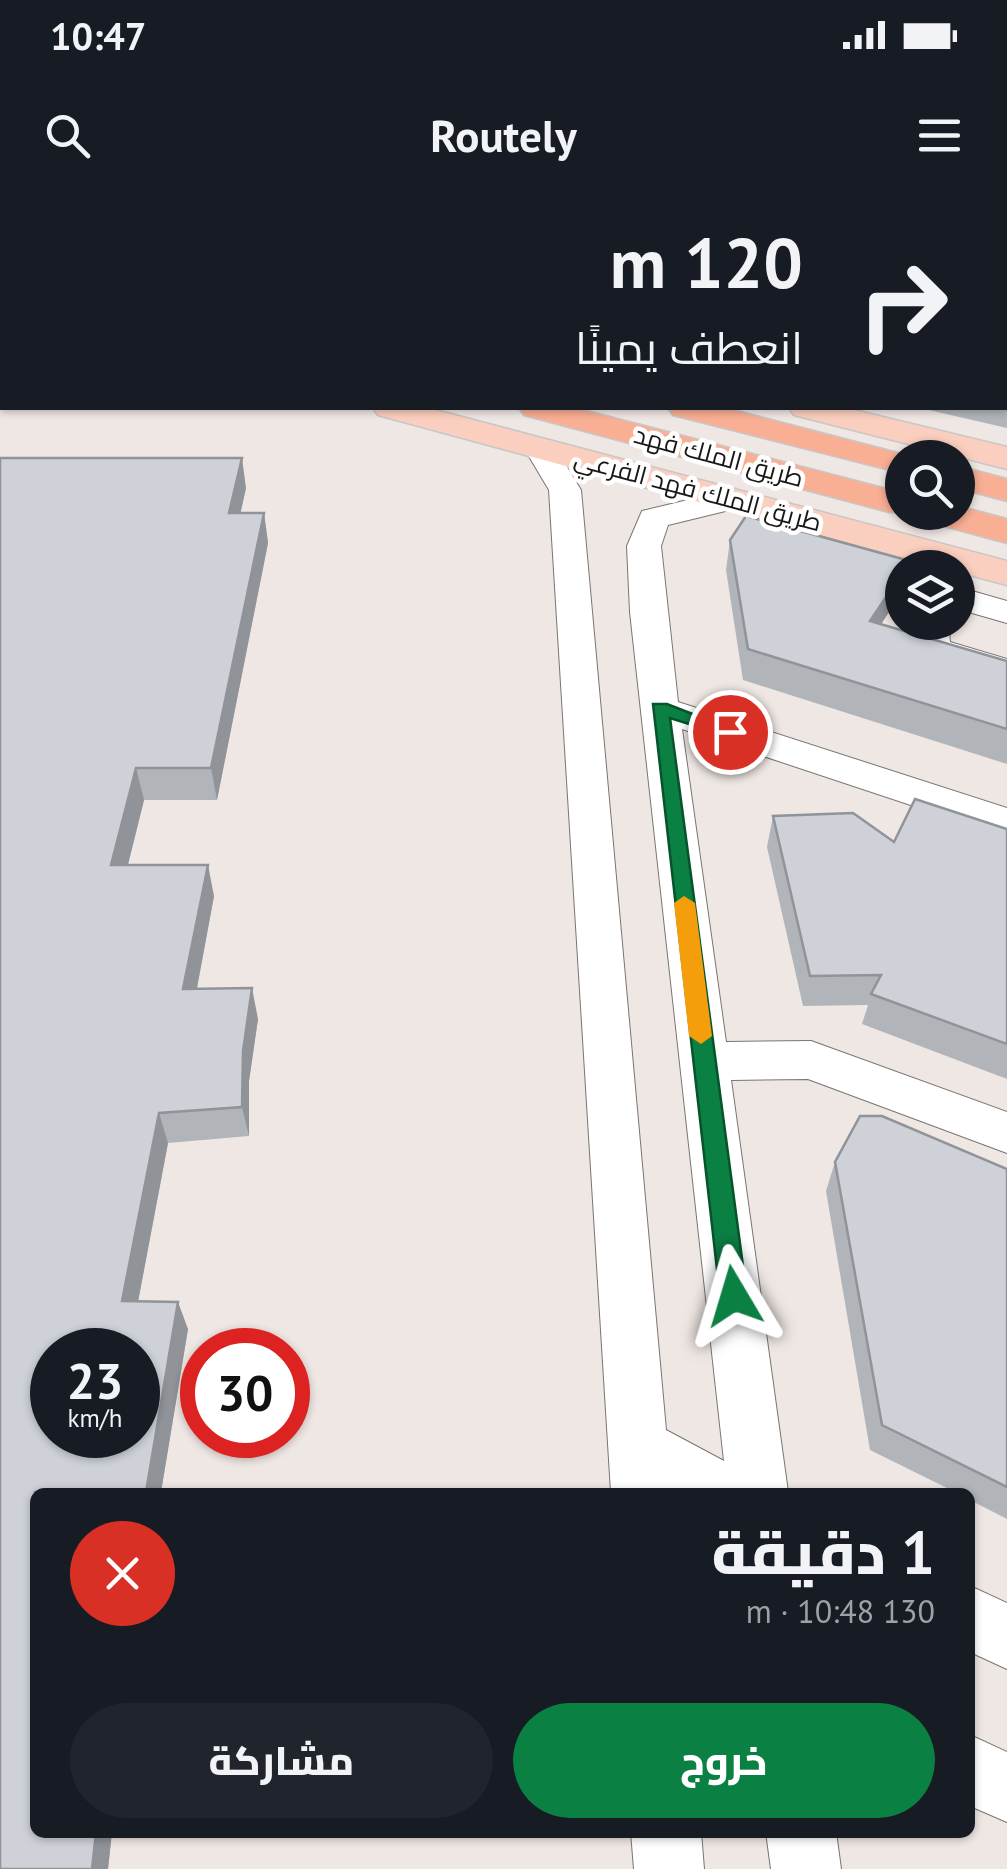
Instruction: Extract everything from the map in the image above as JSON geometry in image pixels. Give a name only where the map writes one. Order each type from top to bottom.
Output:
[{"type":"highway","name":"طريق الملك فهد","points":[[693,410],[885,457]]},
{"type":"highway","name":"طريق الملك فهد","points":[[538,428],[885,500]]},
{"type":"highway","points":[[975,479],[1007,487]]},
{"type":"highway","points":[[975,523],[1006,531]]},
{"type":"main road","name":"طريق الملك فهد الفرعي","points":[[405,410],[538,428],[734,499],[905,550]]},
{"type":"main road","points":[[814,410],[1007,458]]},
{"type":"main road","name":"طريق الملك فهد الفرعي","points":[[975,567],[1007,573]]},
{"type":"street","points":[[538,428],[565,490],[639,1469],[708,1488]]},
{"type":"street","points":[[734,499],[654,518],[644,546],[660,708],[757,1488]]},
{"type":"street","points":[[975,603],[1007,612]]},
{"type":"street","points":[[929,640],[937,650],[1007,671]]},
{"type":"street","points":[[660,708],[1007,823]]},
{"type":"street","points":[[704,1061],[810,1060],[1007,1133]]},
{"type":"street","points":[[975,1621],[1007,1637]]},
{"type":"street","points":[[975,1772],[1007,1788]]},
{"type":"street","points":[[666,1838],[669,1869]]},
{"type":"street","points":[[802,1838],[806,1869]]},
{"type":"building","points":[[0,458],[242,458],[229,513],[264,513],[211,768],[136,768],[111,865],[208,865],[183,989],[252,988],[243,1051],[242,1107],[159,1113],[122,1301],[178,1302],[160,1409],[160,1328],[30,1328],[30,1458],[152,1458],[147,1488],[30,1488],[30,1838],[95,1838],[92,1869],[0,1869]]},
{"type":"building","points":[[746,516],[885,554],[885,598],[870,621],[885,625],[885,640],[935,640],[1007,661],[1007,729],[748,649],[730,540]]},
{"type":"building","points":[[915,799],[1007,829],[1007,1044],[871,994],[881,975],[810,976],[773,816],[853,813],[894,842]]},
{"type":"building","points":[[860,1116],[882,1116],[1007,1169],[1007,1487],[882,1425],[835,1162]]},
{"type":"slow traffic","points":[[684,903],[701,1036]]},
{"type":"route","points":[[730,732],[660,708],[734,1296]]}]
